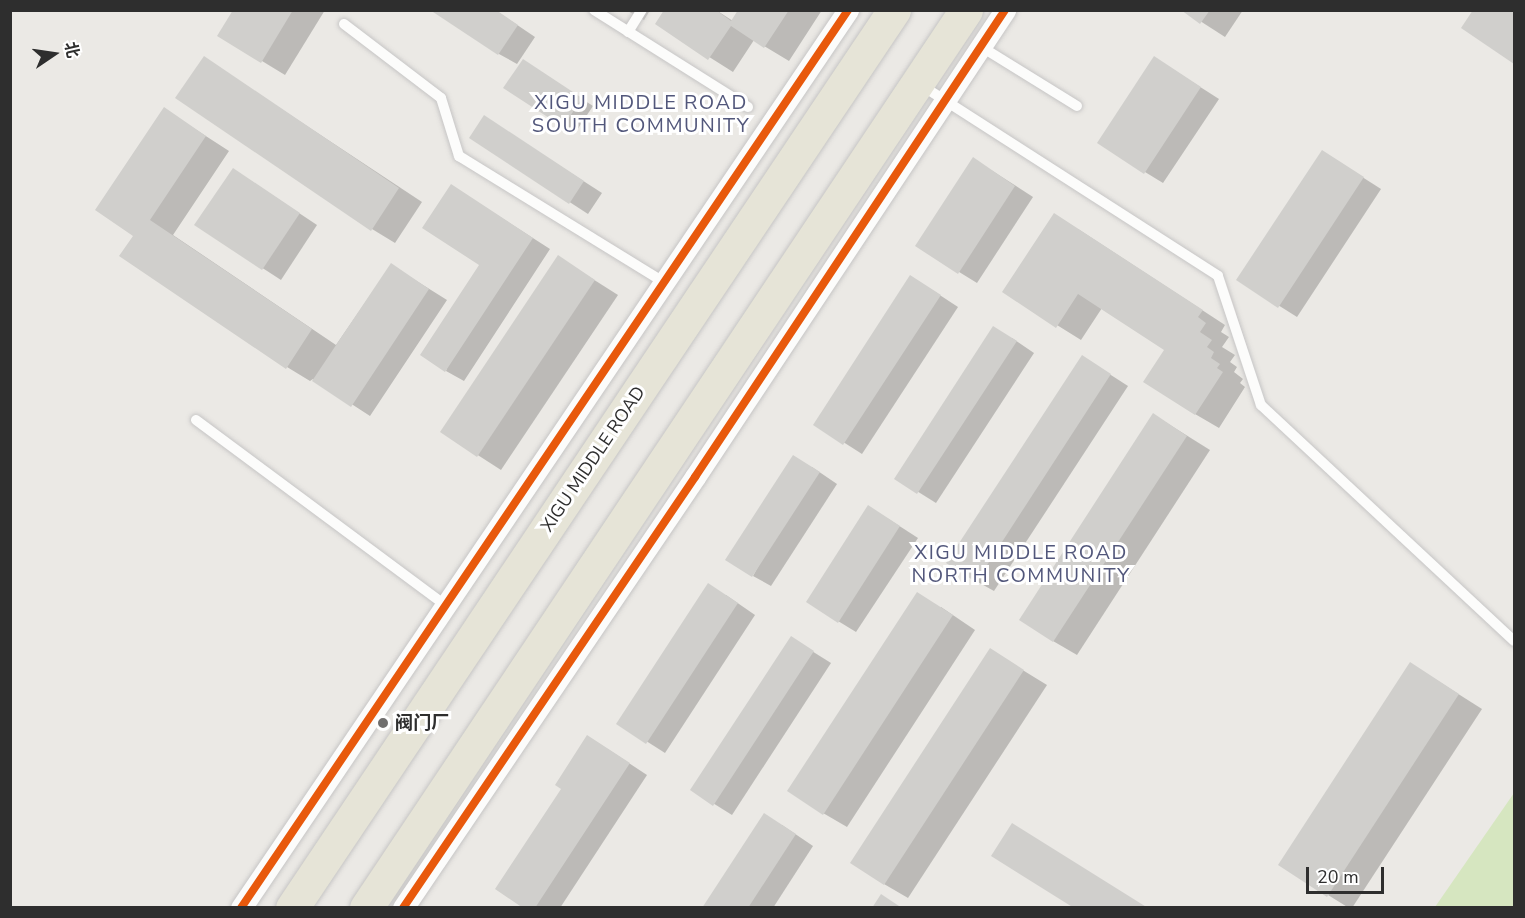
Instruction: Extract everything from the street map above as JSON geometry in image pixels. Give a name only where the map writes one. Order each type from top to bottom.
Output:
[{"type":"main road","name":"XIGU MIDDLE ROAD","points":[[292,908],[894,10]]},
{"type":"main road","points":[[366,908],[916,81],[966,10]]},
{"type":"street","points":[[241,908],[848,10]]},
{"type":"street","points":[[403,908],[695,477],[1005,10]]},
{"type":"lane","points":[[594,10],[748,107]]},
{"type":"lane","points":[[628,32],[642,10]]},
{"type":"lane","points":[[344,24],[441,98],[459,156],[664,282]]},
{"type":"lane","points":[[980,46],[1077,106]]},
{"type":"lane","points":[[916,81],[1218,276],[1261,405],[1515,641]]},
{"type":"lane","points":[[196,420],[445,605]]},
{"type":"green space","points":[[1514,793],[1514,907],[1435,907]]},
{"type":"building","points":[[233,10],[293,10],[261,63],[217,36]]},
{"type":"building","points":[[430,10],[496,10],[518,25],[498,55]]},
{"type":"building","points":[[664,10],[716,10],[731,21],[738,10],[789,10],[764,48],[731,26],[708,60],[655,24]]},
{"type":"building","points":[[1181,10],[1210,10],[1200,24]]},
{"type":"building","points":[[1473,10],[1514,10],[1514,64],[1461,28]]},
{"type":"building","points":[[204,56],[399,188],[371,231],[175,98]]},
{"type":"building","points":[[1154,56],[1201,87],[1144,174],[1097,143]]},
{"type":"building","points":[[523,59],[582,98],[563,127],[503,88]]},
{"type":"building","points":[[164,107],[206,136],[150,220],[312,329],[286,369],[119,256],[133,236],[95,210]]},
{"type":"building","points":[[484,115],[584,181],[569,204],[469,138]]},
{"type":"building","points":[[1322,150],[1364,177],[1278,308],[1236,280]]},
{"type":"building","points":[[973,157],[1015,186],[958,274],[915,246]]},
{"type":"building","points":[[233,168],[300,213],[262,270],[194,225]]},
{"type":"building","points":[[451,184],[533,238],[445,372],[420,355],[479,265],[422,228]]},
{"type":"building","points":[[1054,213],[1203,310],[1198,317],[1206,323],[1200,332],[1212,340],[1207,347],[1214,352],[1211,358],[1220,364],[1217,368],[1223,372],[1195,415],[1143,382],[1164,350],[1078,294],[1056,328],[1002,292]]},
{"type":"building","points":[[558,255],[595,280],[477,457],[440,432]]},
{"type":"building","points":[[391,263],[429,289],[351,407],[312,381]]},
{"type":"building","points":[[910,275],[941,295],[843,445],[813,425]]},
{"type":"building","points":[[993,326],[1017,341],[917,494],[894,479]]},
{"type":"building","points":[[1082,355],[1111,374],[976,582],[946,563]]},
{"type":"building","points":[[1153,413],[1187,436],[1053,642],[1019,620]]},
{"type":"building","points":[[793,455],[820,472],[752,577],[725,560]]},
{"type":"building","points":[[868,505],[900,526],[838,623],[806,602]]},
{"type":"building","points":[[708,583],[738,603],[646,744],[616,724]]},
{"type":"building","points":[[917,592],[953,615],[823,815],[787,791]]},
{"type":"building","points":[[791,636],[814,651],[713,806],[690,790]]},
{"type":"building","points":[[990,648],[1024,670],[884,885],[850,863]]},
{"type":"building","points":[[1410,662],[1459,694],[1327,897],[1278,865]]},
{"type":"building","points":[[587,735],[630,763],[535,908],[523,908],[495,889],[561,789],[555,785]]},
{"type":"building","points":[[764,813],[796,834],[748,908],[702,908]]},
{"type":"building","points":[[1012,823],[1148,908],[1074,908],[991,856]]},
{"type":"building","points":[[881,894],[902,908],[872,908]]},
{"type":"cycle path","points":[[241,908],[848,10]]},
{"type":"cycle path","points":[[403,908],[695,477],[1005,10]]},
{"type":"place","name":"阀门厂","points":[[383,723]]},
{"type":"district","name":"XIGU MIDDLE ROAD SOUTH COMMUNITY","points":[[641,114]]},
{"type":"district","name":"XIGU MIDDLE ROAD NORTH COMMUNITY","points":[[1021,564]]}]
